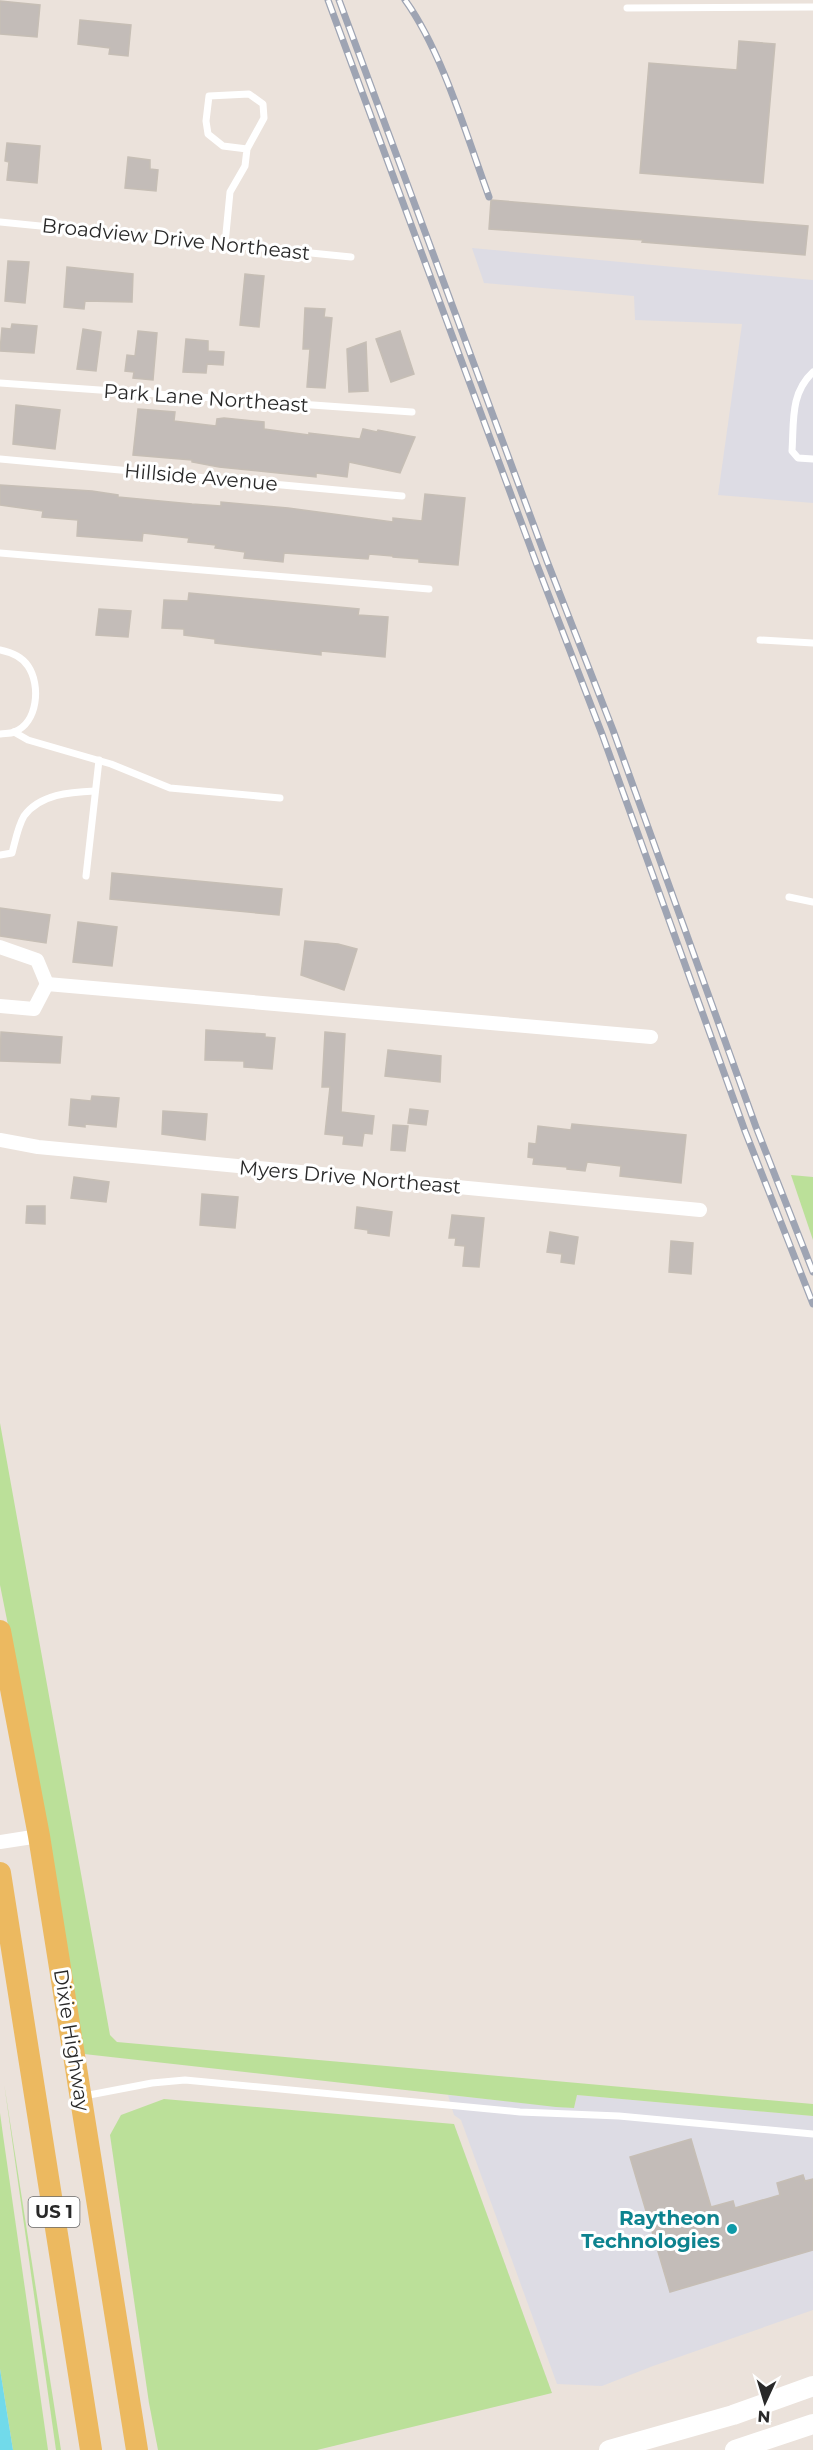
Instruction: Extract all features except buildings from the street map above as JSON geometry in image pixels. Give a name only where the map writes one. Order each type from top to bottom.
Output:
[{"type":"main road","name":"Dixie Highway","points":[[0,1631],[39,1836],[137,2450]]},
{"type":"main road","name":"US 1","points":[[0,1873],[91,2450]]},
{"type":"main road","points":[[609,2450],[733,2415],[813,2386]]},
{"type":"main road","points":[[735,2450],[813,2424]]},
{"type":"street","points":[[0,947],[37,960],[47,984]]},
{"type":"street","points":[[0,1006],[34,1009],[47,984]]},
{"type":"street","points":[[47,984],[651,1037]]},
{"type":"street","name":"Myers Drive Northeast","points":[[0,1140],[50,1149],[700,1210]]},
{"type":"street","points":[[0,1842],[39,1836]]},
{"type":"lane","points":[[627,8],[813,7]]},
{"type":"lane","points":[[225,244],[230,192],[245,166],[247,149],[264,118],[263,104],[249,94],[209,96],[206,122],[208,134],[223,146],[247,149]]},
{"type":"lane","name":"Broadview Drive Northeast","points":[[0,222],[351,257]]},
{"type":"lane","points":[[813,372],[802,382],[794,408],[792,451],[798,458],[813,459]]},
{"type":"lane","name":"Park Lane Northeast","points":[[0,383],[412,412]]},
{"type":"lane","name":"Hillside Avenue","points":[[0,459],[402,496]]},
{"type":"lane","points":[[0,553],[429,589]]},
{"type":"lane","points":[[760,640],[813,643]]},
{"type":"lane","points":[[0,650],[12,652],[28,665],[33,676],[34,708],[26,724],[14,732],[0,734]]},
{"type":"lane","points":[[14,732],[28,740],[99,760],[170,788],[280,798]]},
{"type":"lane","points":[[86,876],[99,760]]},
{"type":"lane","points":[[0,855],[12,853],[24,817],[46,798],[74,792],[95,792]]},
{"type":"lane","points":[[789,897],[813,902]]},
{"type":"lane","points":[[81,2097],[153,2083],[185,2080],[520,2112],[619,2116],[813,2134]]},
{"type":"shaded area","points":[[472,248],[813,280],[813,503],[718,495],[742,324],[635,320],[634,296],[484,283]]},
{"type":"shaded area","points":[[448,2095],[574,2108],[577,2095],[813,2116],[813,2310],[602,2386],[557,2384],[461,2120],[454,2115]]},
{"type":"green space","points":[[791,1175],[813,1177],[813,1240]]},
{"type":"green space","points":[[0,1423],[110,2035],[117,2042],[813,2104],[813,2116],[577,2095],[574,2108],[556,2107],[84,2054],[23,1700],[0,1585]]},
{"type":"green space","points":[[4,2083],[61,2450],[56,2450]]},
{"type":"green space","points":[[164,2099],[454,2124],[552,2393],[317,2450],[158,2450],[149,2403],[110,2135],[121,2115]]},
{"type":"green space","points":[[0,2113],[48,2450],[13,2450],[0,2369]]},
{"type":"water","points":[[0,2369],[13,2450],[0,2450]]},
{"type":"railway","points":[[328,0],[602,734],[745,1131],[813,1304]]},
{"type":"railway","points":[[339,0],[547,561],[613,730],[756,1127],[813,1272]]},
{"type":"railway","points":[[405,0],[431,44],[442,69],[489,197]]},
{"type":"place","name":"Raytheon Technologies","points":[[732,2229]]}]
